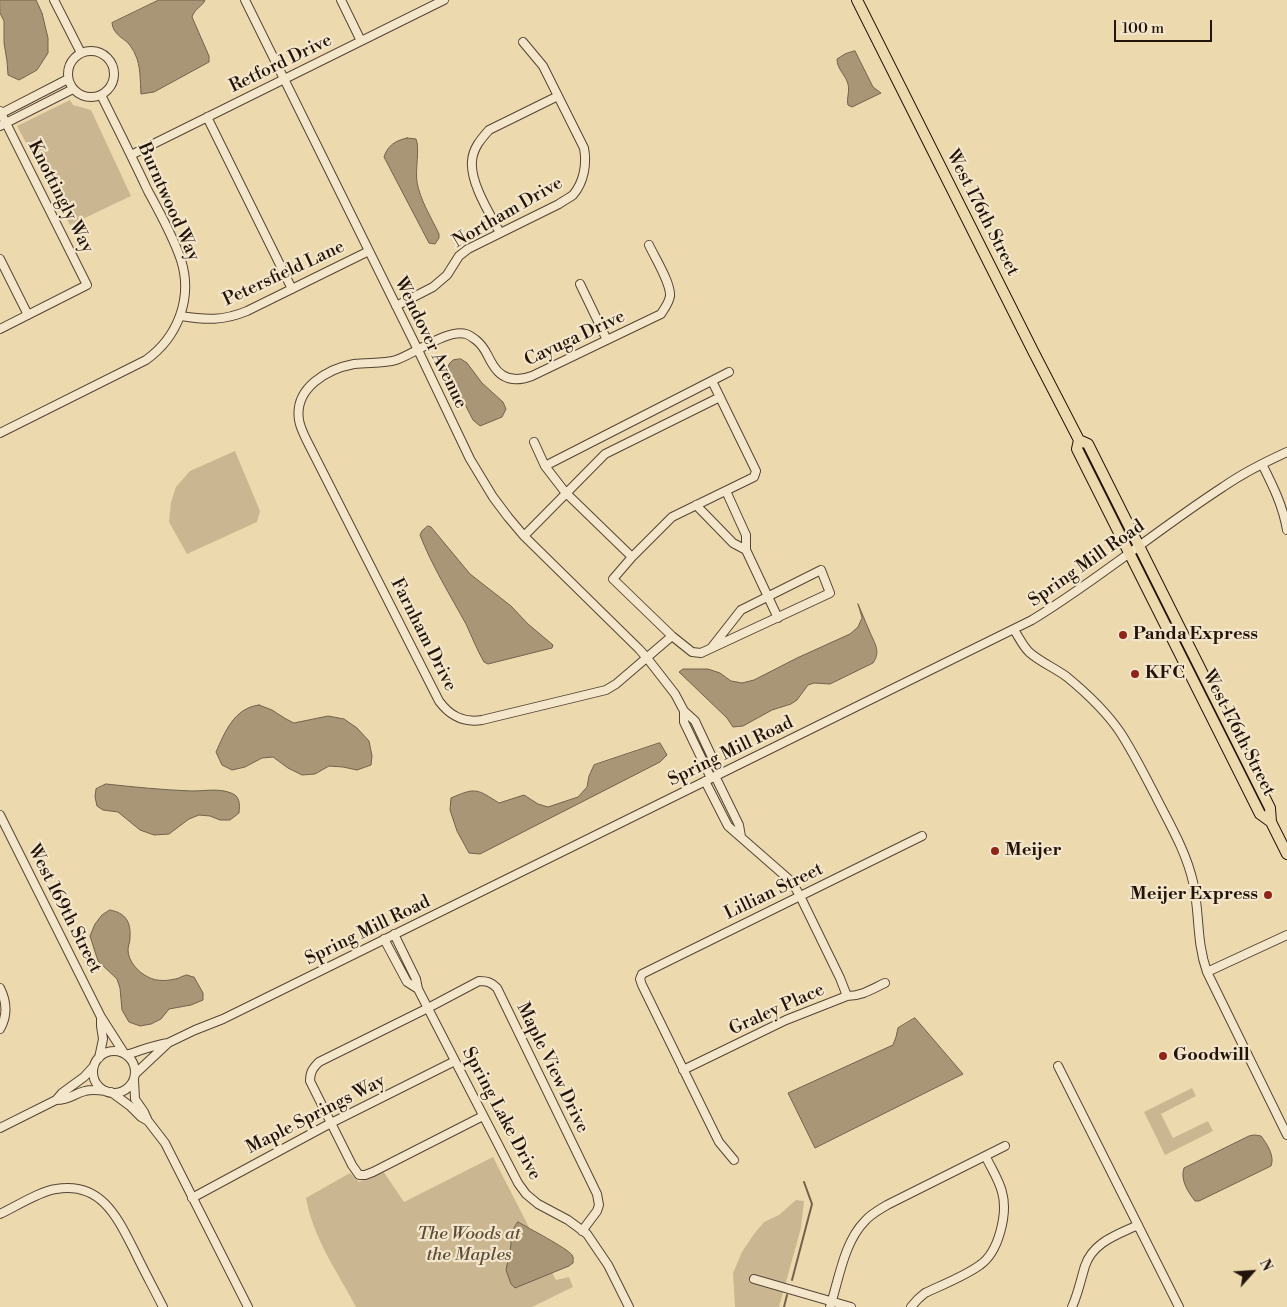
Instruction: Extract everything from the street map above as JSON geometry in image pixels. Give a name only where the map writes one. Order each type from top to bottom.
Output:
[{"type":"main road","name":"West 176th Street","points":[[857,0],[1079,440],[1088,444],[1270,808],[1271,822],[1287,854]]},
{"type":"main road","name":"West 176th Street","points":[[1079,440],[1077,449],[1260,814],[1271,822]]},
{"type":"street","points":[[54,0],[81,53]]},
{"type":"street","name":"Wendover Avenue","points":[[245,0],[470,458],[493,497],[524,536],[647,658],[675,694],[684,710],[684,722],[739,825],[741,837],[792,882],[800,896]]},
{"type":"street","points":[[341,0],[361,41]]},
{"type":"street","name":"Retford Drive","points":[[130,155],[439,1]]},
{"type":"street","name":"Northam Drive","points":[[396,306],[433,287],[446,275],[459,256],[468,249],[559,204],[572,196],[578,187],[585,168],[584,148],[543,66],[523,42]]},
{"type":"street","points":[[94,51],[110,61],[114,74],[113,80],[111,86],[101,95],[86,97],[81,95],[73,89],[68,79],[72,61],[81,53],[94,51]]},
{"type":"street","points":[[0,113],[68,79]]},
{"type":"street","points":[[3,125],[73,89]]},
{"type":"street","name":"Burntwood Way","points":[[0,433],[146,360],[168,340],[181,316],[185,291],[181,260],[101,95]]},
{"type":"street","points":[[500,233],[476,187],[472,161],[474,150],[480,139],[489,130],[558,96]]},
{"type":"street","name":"Knottingly Way","points":[[0,113],[3,125],[87,285],[28,315]]},
{"type":"street","points":[[207,117],[292,289]]},
{"type":"street","name":"Cayuga Drive","points":[[300,403],[313,382],[325,374],[355,364],[396,360],[450,334],[468,334],[484,347],[493,365],[501,374],[513,380],[532,376],[661,314],[670,296],[667,283],[648,245]]},
{"type":"street","name":"Petersfield Lane","points":[[181,316],[207,319],[228,318],[247,311],[369,251]]},
{"type":"street","points":[[0,259],[28,315],[0,329]]},
{"type":"street","points":[[580,284],[607,340]]},
{"type":"street","points":[[545,466],[729,372]]},
{"type":"street","points":[[712,381],[756,471],[754,477],[672,517],[613,578],[672,636],[692,652],[701,653],[830,593],[821,570],[741,610],[712,647]]},
{"type":"street","points":[[524,536],[565,492],[605,454],[720,397]]},
{"type":"street","name":"Farnham Drive","points":[[300,403],[299,422],[307,442],[444,708],[465,721],[473,722],[606,690],[647,658]]},
{"type":"street","points":[[534,442],[545,466],[565,492],[632,557]]},
{"type":"street","name":"Spring Mill Road","points":[[134,1077],[168,1043],[223,1019],[1014,630],[1054,606],[1223,486],[1287,452]]},
{"type":"street","points":[[1262,464],[1282,507],[1287,530]]},
{"type":"street","points":[[726,491],[746,535],[746,550],[778,618]]},
{"type":"street","points":[[696,506],[733,544],[746,550]]},
{"type":"street","points":[[1014,630],[1028,651],[1067,678],[1100,709],[1128,744],[1186,858],[1193,880],[1200,948],[1207,972],[1287,1134]]},
{"type":"street","points":[[647,658],[672,636]]},
{"type":"street","name":"West 169th Street","points":[[0,815],[101,1017],[125,1054]]},
{"type":"street","name":"Lillian Street","points":[[683,1070],[642,985],[641,976],[647,971],[922,836]]},
{"type":"street","points":[[800,896],[847,996]]},
{"type":"street","name":"Spring Lake Drive","points":[[394,934],[416,980],[418,989],[518,1183],[526,1194],[538,1204],[568,1220],[587,1234],[608,1265],[626,1306]]},
{"type":"street","points":[[1207,972],[1287,935]]},
{"type":"street","points":[[384,939],[408,982],[418,989]]},
{"type":"street","name":"Maple View Drive","points":[[483,1116],[373,1172],[359,1175],[331,1124],[310,1081],[310,1076],[314,1067],[319,1062],[479,981],[493,983],[596,1194],[599,1205],[597,1211],[582,1231]]},
{"type":"street","name":"Graley Place","points":[[683,1070],[786,1020],[847,996],[864,994],[885,983]]},
{"type":"street","points":[[0,988],[6,1004],[4,1021],[0,1029]]},
{"type":"street","name":"West 169th Street","points":[[99,1058],[103,1039],[101,1017]]},
{"type":"street","name":"Spring Mill Road","points":[[125,1054],[138,1052],[158,1044],[168,1043]]},
{"type":"street","points":[[0,1128],[56,1100],[62,1093],[84,1077],[104,1053],[118,1051],[125,1054],[134,1064],[135,1099],[148,1121],[165,1143],[248,1307]]},
{"type":"street","name":"Maple Springs Way","points":[[192,1198],[331,1124],[455,1062]]},
{"type":"street","points":[[94,1066],[94,1077],[97,1083],[148,1121]]},
{"type":"street","points":[[1058,1066],[1179,1307]]},
{"type":"street","points":[[683,1070],[719,1142],[734,1160]]},
{"type":"street","points":[[56,1100],[65,1100],[84,1091],[91,1090],[121,1092],[127,1088],[134,1077]]},
{"type":"street","points":[[831,1304],[848,1246],[865,1220],[887,1205],[1005,1146]]},
{"type":"street","points":[[911,1307],[925,1294],[981,1265],[989,1258],[995,1248],[999,1238],[1004,1198],[986,1157]]},
{"type":"street","points":[[0,1214],[48,1190],[64,1188],[84,1191],[101,1200],[115,1215],[163,1307]]},
{"type":"street","points":[[1075,1306],[1091,1252],[1102,1242],[1138,1224]]},
{"type":"street","points":[[754,1279],[831,1304],[851,1307]]},
{"type":"green space","points":[[70,100],[73,105],[91,110],[131,196],[70,225],[17,126]]},
{"type":"green space","points":[[235,451],[260,511],[257,522],[187,554],[169,522],[171,502],[176,487],[190,471]]},
{"type":"green space","points":[[1192,1088],[1196,1096],[1161,1114],[1173,1138],[1208,1121],[1213,1131],[1165,1155],[1144,1112]]},
{"type":"green space","name":"The Woods at the Maples","points":[[493,1157],[556,1280],[569,1277],[573,1287],[532,1307],[356,1307],[320,1241],[309,1213],[306,1198],[350,1173],[359,1182],[383,1171],[404,1202]]},
{"type":"green space","points":[[796,1200],[804,1201],[801,1228],[779,1307],[735,1307],[733,1273],[742,1252],[764,1222],[779,1215]]},
{"type":"shaded area","points":[[0,0],[36,0],[42,13],[48,38],[48,53],[37,70],[19,80],[8,75],[4,43],[4,21],[0,13]]},
{"type":"shaded area","points":[[159,0],[205,0],[192,17],[209,56],[209,62],[154,92],[141,94],[137,59],[129,44],[116,33],[112,23]]},
{"type":"shaded area","points":[[855,51],[873,87],[881,93],[852,107],[848,105],[848,85],[837,59]]},
{"type":"shaded area","points":[[407,138],[416,139],[418,189],[439,234],[435,244],[429,243],[384,157],[392,144]]},
{"type":"shaded area","points":[[461,359],[467,363],[482,383],[503,402],[506,409],[502,417],[480,426],[473,420],[448,371],[449,364],[453,360]]},
{"type":"shaded area","points":[[428,526],[431,527],[470,574],[511,606],[528,624],[553,645],[552,648],[488,664],[484,662],[420,535]]},
{"type":"shaded area","points":[[858,604],[876,646],[877,654],[873,663],[830,684],[814,683],[808,685],[797,700],[791,704],[772,710],[743,726],[733,727],[727,718],[679,672],[683,669],[708,669],[720,673],[731,681],[742,683],[754,680],[850,634],[858,627],[862,618]]},
{"type":"shaded area","points":[[259,705],[294,723],[328,716],[344,719],[357,728],[369,741],[372,756],[371,765],[357,770],[329,766],[315,774],[302,775],[273,757],[262,758],[245,767],[232,770],[222,765],[216,752],[227,729],[243,711]]},
{"type":"shaded area","points":[[660,743],[667,755],[660,762],[480,854],[469,853],[457,831],[450,810],[451,798],[466,792],[476,791],[499,803],[524,795],[538,804],[548,807],[578,797],[587,787],[594,765]]},
{"type":"shaded area","points":[[106,784],[170,790],[226,791],[238,798],[239,813],[230,820],[220,820],[210,816],[199,815],[189,819],[169,834],[154,835],[140,830],[118,812],[103,810],[97,806],[96,789]]},
{"type":"shaded area","points":[[110,910],[124,916],[130,927],[128,954],[137,969],[152,979],[159,980],[171,980],[186,975],[194,977],[203,993],[203,1000],[191,1005],[169,1009],[161,1019],[151,1024],[140,1026],[129,1022],[122,1010],[120,988],[117,979],[98,961],[90,936],[95,924],[102,915]]},
{"type":"shaded area","points":[[915,1018],[963,1074],[815,1148],[788,1093],[893,1045],[898,1028]]},
{"type":"shaded area","points":[[1249,1136],[1261,1136],[1268,1146],[1272,1158],[1271,1166],[1199,1201],[1195,1201],[1187,1190],[1184,1181],[1184,1168]]},
{"type":"shaded area","points":[[518,1222],[569,1252],[573,1257],[573,1263],[515,1288],[511,1284],[506,1270],[511,1245],[511,1233]]},
{"type":"waterway","points":[[792,1280],[812,1204],[804,1182]]},
{"type":"waterway","points":[[784,1307],[787,1295]]},
{"type":"place","name":"Panda Express","points":[[1123,635]]},
{"type":"place","name":"KFC","points":[[1135,674]]},
{"type":"place","name":"Meijer","points":[[995,851]]},
{"type":"place","name":"Meijer Express","points":[[1268,895]]},
{"type":"place","name":"Goodwill","points":[[1163,1056]]}]
